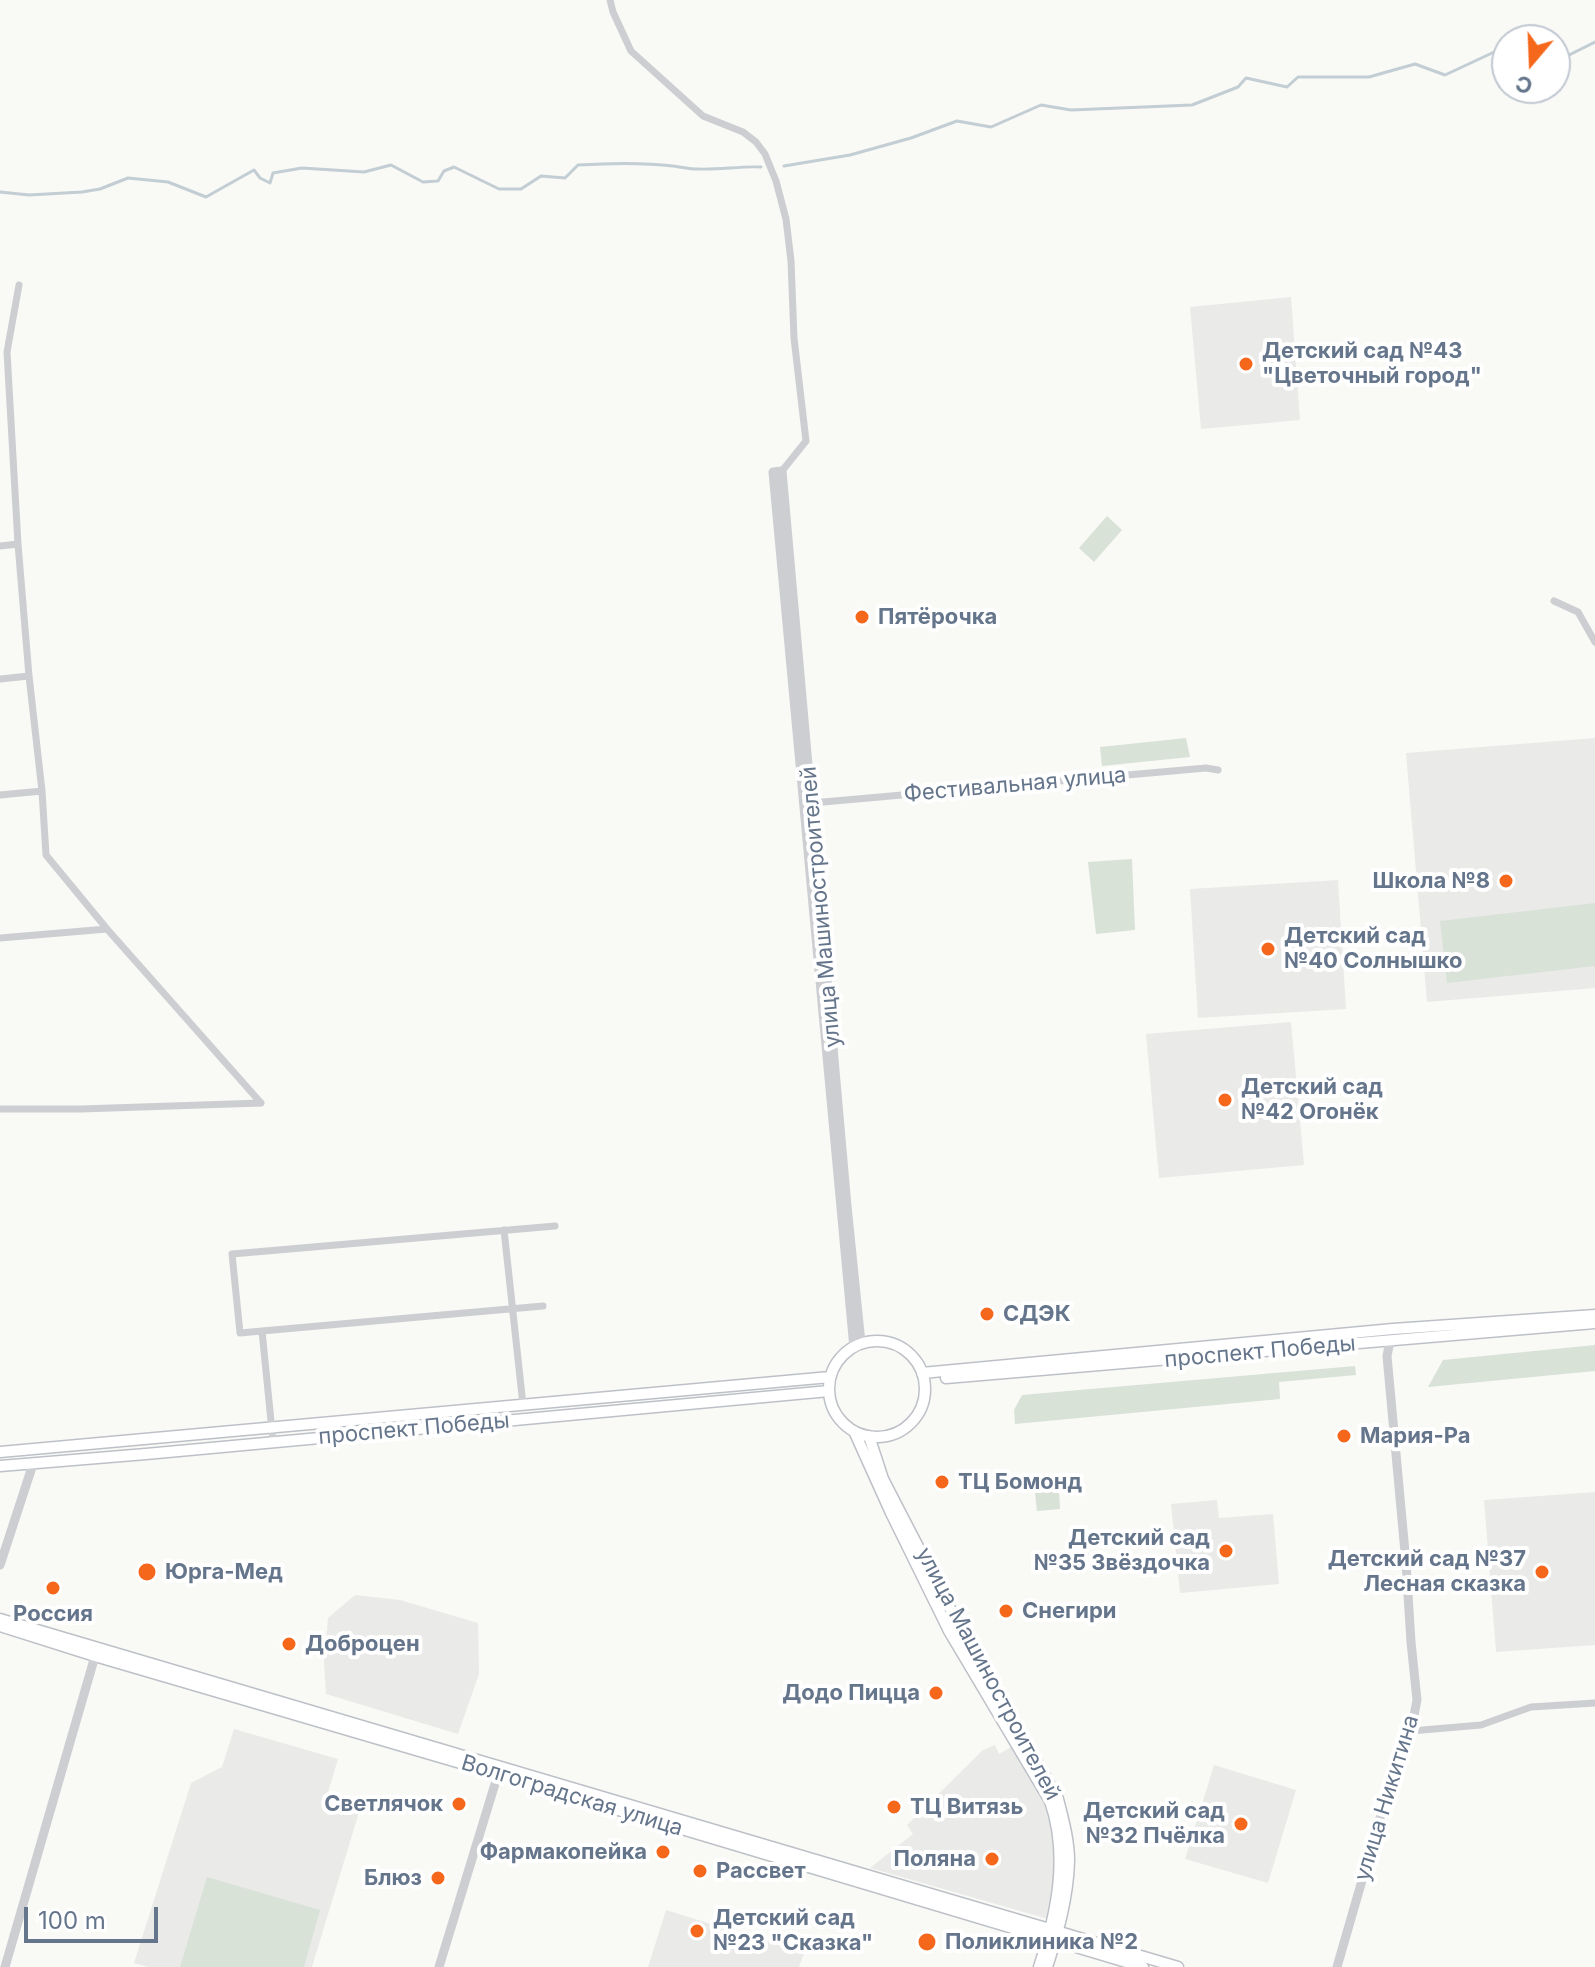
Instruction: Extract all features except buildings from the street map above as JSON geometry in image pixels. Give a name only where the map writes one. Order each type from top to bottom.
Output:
[{"type":"main road","points":[[923,1376],[1393,1329],[1595,1315]]},
{"type":"main road","name":"проспект Победы","points":[[923,1376],[1595,1323]]},
{"type":"main road","points":[[874,1341],[901,1347],[911,1356],[923,1376],[924,1395],[920,1410],[899,1431],[885,1436],[869,1436],[854,1431],[841,1421],[832,1407],[829,1391],[835,1364],[844,1353],[858,1346],[874,1341]]},
{"type":"main road","points":[[0,1452],[830,1377]]},
{"type":"main road","name":"проспект Победы","points":[[0,1466],[829,1391]]},
{"type":"main road","points":[[854,1431],[949,1631],[1050,1801],[1058,1822],[1061,1851],[1053,1935],[1039,1967]]},
{"type":"main road","name":"улица Машиностроителей","points":[[869,1436],[883,1479],[959,1626],[1058,1799],[1069,1859],[1066,1894],[1047,1967]]},
{"type":"main road","points":[[29,1450],[33,1464]]},
{"type":"main road","points":[[0,1619],[1053,1935],[1178,1967]]},
{"type":"main road","name":"Волгоградская улица","points":[[0,1626],[886,1891],[1053,1935],[1143,1967]]},
{"type":"street","points":[[610,0],[631,51],[703,116],[743,132],[756,142],[765,154],[776,181],[786,219],[806,441],[782,471],[773,472],[858,1346]]},
{"type":"street","points":[[0,1109],[261,1103],[46,855],[18,544],[7,352],[19,285]]},
{"type":"street","name":"улица Машиностроителей","points":[[782,471],[858,1346]]},
{"type":"street","points":[[0,546],[18,544]]},
{"type":"street","points":[[1554,601],[1578,612],[1595,642]]},
{"type":"street","points":[[0,679],[29,676]]},
{"type":"street","name":"Фестивальная улица","points":[[812,803],[1206,768],[1218,770]]},
{"type":"street","points":[[0,795],[42,791]]},
{"type":"street","points":[[0,938],[107,929]]},
{"type":"street","points":[[543,1306],[240,1333],[232,1254],[555,1226]]},
{"type":"street","points":[[504,1230],[523,1405]]},
{"type":"street","points":[[262,1331],[273,1441]]},
{"type":"street","name":"улица Никитина","points":[[1337,1967],[1402,1742],[1411,1731],[1417,1700],[1387,1356],[1390,1341]]},
{"type":"street","points":[[0,1565],[33,1464]]},
{"type":"street","points":[[5,1967],[95,1656]]},
{"type":"street","points":[[1411,1731],[1481,1725],[1531,1707],[1595,1703]]},
{"type":"street","points":[[439,1967],[502,1775]]},
{"type":"shaded area","name":"Детский сад №43 \"Цветочный город\"","points":[[1291,297],[1300,420],[1201,429],[1190,307]]},
{"type":"shaded area","points":[[1107,516],[1122,530],[1094,562],[1079,548]]},
{"type":"shaded area","points":[[1186,738],[1190,757],[1102,766],[1100,747]]},
{"type":"shaded area","name":"Школа №8","points":[[1595,738],[1595,988],[1427,1002],[1406,753]]},
{"type":"shaded area","points":[[1132,859],[1135,930],[1096,934],[1088,862]]},
{"type":"shaded area","name":"Детский сад №40 Солнышко","points":[[1338,880],[1346,1009],[1198,1018],[1190,889]]},
{"type":"shaded area","points":[[1595,903],[1595,966],[1447,983],[1440,921]]},
{"type":"shaded area","name":"Детский сад №42 Огонёк","points":[[1291,1022],[1304,1165],[1159,1178],[1146,1034]]},
{"type":"shaded area","points":[[1595,1345],[1595,1371],[1428,1387],[1443,1360]]},
{"type":"shaded area","points":[[1355,1366],[1356,1375],[1279,1382],[1280,1399],[1015,1424],[1014,1410],[1022,1395]]},
{"type":"shaded area","points":[[1059,1491],[1060,1509],[1037,1511],[1035,1493]]},
{"type":"shaded area","name":"Детский сад №37 Лесная сказка","points":[[1595,1492],[1595,1645],[1496,1652],[1484,1500]]},
{"type":"shaded area","name":"Детский сад №35 Звёздочка","points":[[1217,1500],[1219,1518],[1273,1514],[1279,1584],[1180,1593],[1171,1504]]},
{"type":"shaded area","points":[[355,1595],[400,1600],[478,1623],[479,1674],[458,1734],[326,1694],[324,1663],[328,1618]]},
{"type":"shaded area","points":[[234,1729],[338,1759],[326,1799],[360,1809],[312,1967],[148,1967],[134,1963],[191,1783],[222,1767]]},
{"type":"shaded area","points":[[995,1745],[999,1754],[1011,1747],[1038,1785],[1054,1823],[1057,1858],[1055,1890],[1048,1919],[870,1868],[913,1834],[907,1825],[983,1750]]},
{"type":"shaded area","name":"Детский сад №32 Пчёлка","points":[[1214,1765],[1296,1790],[1268,1883],[1185,1859]]},
{"type":"shaded area","points":[[207,1877],[320,1910],[304,1967],[180,1967]]},
{"type":"shaded area","name":"Детский сад №23 \"Сказка\"","points":[[666,1910],[804,1953],[799,1967],[648,1967]]},
{"type":"waterway","points":[[1571,54],[1595,42]]},
{"type":"waterway","points":[[784,166],[850,155],[957,121],[991,127],[1041,105],[1071,110],[1192,105],[1238,87],[1246,78],[1287,87],[1298,77],[1369,77],[1415,64],[1445,75],[1491,53]]},
{"type":"waterway","points":[[0,192],[29,195],[82,192],[128,178],[168,182],[206,197],[254,170],[260,178],[270,183],[273,173],[302,168],[364,172],[391,165],[423,182],[438,181],[444,171],[454,167],[499,189],[521,189],[541,176],[565,178],[578,165],[637,163],[692,169],[761,167]]},
{"type":"place","name":"Детский сад №43 \"Цветочный город\"","points":[[1246,364]]},
{"type":"place","name":"Пятёрочка","points":[[862,617]]},
{"type":"place","name":"Школа №8","points":[[1506,881]]},
{"type":"place","name":"Детский сад №40 Солнышко","points":[[1268,949]]},
{"type":"place","name":"Детский сад №42 Огонёк","points":[[1225,1100]]},
{"type":"place","name":"СДЭК","points":[[987,1314]]},
{"type":"place","name":"Мария-Ра","points":[[1344,1436]]},
{"type":"place","name":"ТЦ Бомонд","points":[[942,1482]]},
{"type":"place","name":"Детский сад №35 Звёздочка","points":[[1226,1551]]},
{"type":"place","name":"Юрга-Мед","points":[[147,1572]]},
{"type":"place","name":"Детский сад №37 Лесная сказка","points":[[1542,1572]]},
{"type":"place","name":"Россия","points":[[53,1588]]},
{"type":"place","name":"Снегири","points":[[1006,1611]]},
{"type":"place","name":"Доброцен","points":[[289,1644]]},
{"type":"place","name":"Додо Пицца","points":[[936,1693]]},
{"type":"place","name":"Светлячок","points":[[459,1804]]},
{"type":"place","name":"ТЦ Витязь","points":[[894,1807]]},
{"type":"place","name":"Детский сад №32 Пчёлка","points":[[1241,1824]]},
{"type":"place","name":"Фармакопейка","points":[[663,1852]]},
{"type":"place","name":"Поляна","points":[[992,1859]]},
{"type":"place","name":"Рассвет","points":[[700,1871]]},
{"type":"place","name":"Блюз","points":[[438,1878]]},
{"type":"place","name":"Детский сад №23 \"Сказка\"","points":[[697,1931]]},
{"type":"place","name":"Поликлиника №2","points":[[927,1942]]}]
